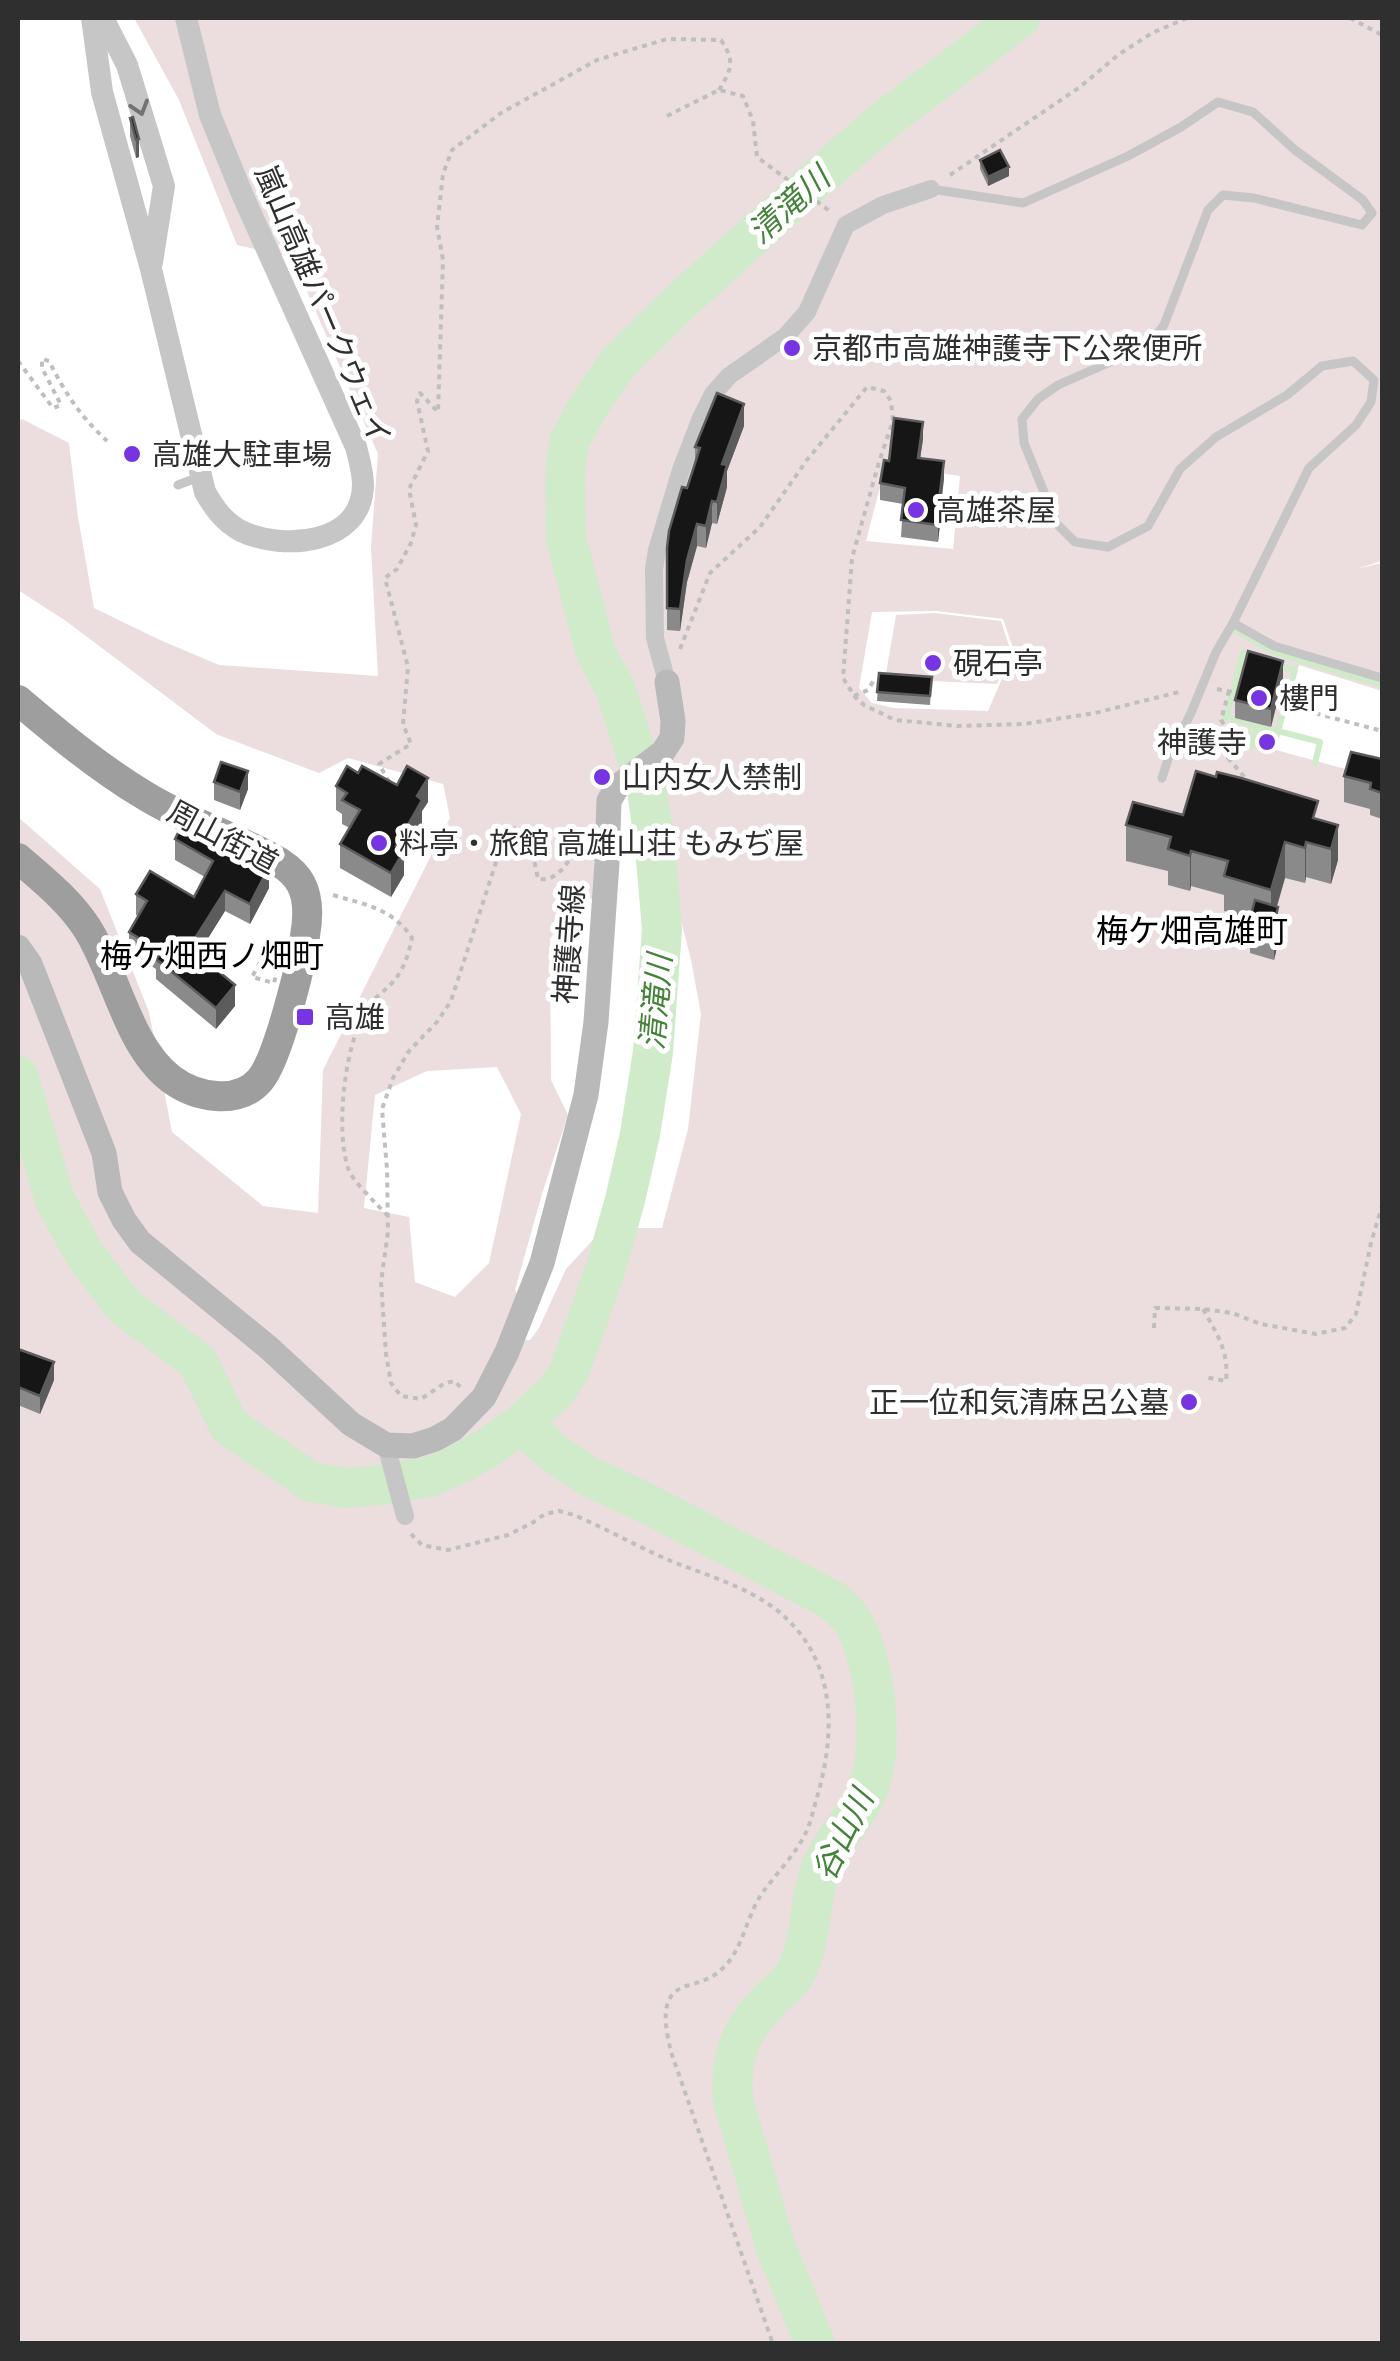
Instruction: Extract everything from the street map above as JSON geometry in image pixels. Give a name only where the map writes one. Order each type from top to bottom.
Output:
[{"type":"highway","name":"周山街道","points":[[18,700],[93,762],[146,797],[275,859],[300,882],[308,907],[305,938],[282,1031],[259,1082],[238,1094],[214,1097],[188,1089],[163,1072],[138,1037],[86,927],[63,898],[18,858]]},
{"type":"main road","name":"神護寺線","points":[[387,1449],[413,1446],[453,1429],[484,1397],[507,1352],[542,1262],[586,1095],[599,982],[609,801],[618,787],[664,752],[672,738],[666,682]]},
{"type":"main road","points":[[18,948],[30,964],[104,1153],[110,1192],[140,1242],[269,1348],[351,1424],[387,1449]]},
{"type":"street","name":"嵐山高雄パークウェイ","points":[[92,18],[102,92],[151,268],[189,481],[238,530],[280,541],[317,538],[343,528],[357,509],[363,484],[356,447],[210,115],[186,18]]},
{"type":"street","name":"嵐山高雄パークウェイ","points":[[104,18],[127,65],[164,186],[151,268]]},
{"type":"street","points":[[666,682],[655,638],[656,550],[700,418],[729,376],[786,336],[808,312],[846,225],[883,205],[931,188]]},
{"type":"street","points":[[387,1449],[405,1516]]},
{"type":"lane","points":[[931,188],[1023,203],[1128,156],[1218,102],[1253,112],[1295,150],[1363,200],[1372,213],[1362,225],[1254,198],[1223,195],[1208,210],[1164,324],[1148,345],[1058,385],[1038,399],[1022,418],[1024,444],[1057,524],[1075,542],[1108,547],[1148,526],[1180,470],[1216,437],[1288,395],[1322,366],[1353,361],[1374,380],[1371,402],[1356,426],[1308,468],[1216,652],[1162,778]]},
{"type":"lane","points":[[1233,623],[1274,646],[1382,678]]},
{"type":"path","points":[[931,188],[1152,33],[1187,18]]},
{"type":"path","points":[[1350,18],[1382,35]]},
{"type":"path","points":[[396,795],[379,764],[411,744],[403,724],[408,667],[385,578],[397,568],[416,525],[410,489],[428,451],[417,401],[420,393],[438,412],[442,260],[436,226],[443,174],[452,150],[500,113],[597,60],[667,39],[721,40],[730,54],[730,73],[718,90],[667,116]]},
{"type":"path","points":[[718,90],[743,96],[753,121],[757,157],[840,218]]},
{"type":"path","points":[[18,361],[53,408],[61,405],[42,368],[42,359],[49,361],[66,396],[106,441]]},
{"type":"path","points":[[666,682],[710,572],[760,527],[806,460],[867,387],[884,392],[891,401],[893,420],[852,558],[843,678],[864,705],[895,720],[957,726],[1024,724],[1200,688]]},
{"type":"path","points":[[854,695],[868,690],[876,678]]},
{"type":"path","points":[[1235,692],[1221,720],[1228,730],[1228,758],[1254,789]]},
{"type":"path","points":[[1283,704],[1382,731]]},
{"type":"path","points":[[1230,780],[1234,764]]},
{"type":"path","points":[[475,1406],[455,1381],[446,1382],[420,1399],[401,1396],[391,1382],[381,1282],[388,1232],[382,1109],[408,1050],[438,1022],[450,1001],[505,840],[515,828],[528,830],[538,879],[546,881],[565,867],[579,843]]},
{"type":"path","points":[[332,895],[382,911],[402,924],[412,938],[408,959],[394,982],[368,1006],[343,1083],[348,1171],[388,1215]]},
{"type":"path","points":[[274,983],[252,977],[272,941],[281,943]]},
{"type":"path","points":[[1154,1328],[1154,1308],[1232,1314],[1260,1324],[1316,1334],[1346,1328],[1356,1314],[1382,1206]]},
{"type":"path","points":[[1203,1310],[1226,1356],[1227,1375],[1226,1381],[1204,1378]]},
{"type":"path","points":[[405,1516],[409,1532],[422,1545],[448,1550],[508,1535],[545,1514],[574,1515],[668,1560],[748,1592],[775,1609],[813,1651],[822,1672],[829,1718],[826,1766],[806,1833],[755,1903],[726,1965],[704,1982],[681,1988],[670,1996],[665,2011],[671,2052],[773,2344]]},
{"type":"shaded area","points":[[134,18],[1382,18],[1382,561],[1356,569],[1382,563],[1382,691],[1299,665],[1276,750],[1371,776],[1382,765],[1382,2343],[18,2343],[18,817],[100,889],[149,1012],[172,1132],[263,1206],[318,1213],[323,1070],[450,818],[443,784],[348,758],[319,773],[216,734],[66,621],[18,590],[18,421],[22,419],[69,443],[94,608],[219,665],[378,676],[371,547],[378,454],[292,257],[237,245],[179,100]],"holes":[[[901,467],[960,476],[953,549],[866,541],[884,472]],[[936,611],[1003,619],[1014,651],[988,711],[894,708],[872,703],[859,688],[872,612]],[[651,781],[701,1014],[688,1129],[662,1228],[604,1228],[566,1269],[530,1340],[518,1341],[521,1302],[515,1290],[568,1115],[551,1080],[550,939],[565,917],[595,896],[603,798]],[[497,1067],[521,1114],[489,1263],[455,1297],[415,1282],[409,1217],[364,1208],[375,1095],[427,1071]]]},
{"type":"shaded area","points":[[935,613],[1001,621],[1011,652],[997,684],[885,679],[896,615]]},
{"type":"building","points":[[133,117],[139,139],[136,140],[130,118]]},
{"type":"building","points":[[1000,150],[1009,167],[988,177],[980,160]]},
{"type":"building","points":[[717,393],[744,404],[722,464],[727,465],[717,502],[712,501],[706,526],[697,524],[680,609],[667,608],[669,531],[682,487],[687,488],[700,448],[695,447]]},
{"type":"building","points":[[894,418],[923,422],[918,458],[944,461],[938,525],[901,520],[905,488],[880,483],[884,460],[889,461]]},
{"type":"building","points":[[1248,651],[1283,661],[1271,709],[1235,700]]},
{"type":"building","points":[[879,673],[932,677],[930,696],[877,692]]},
{"type":"building","points":[[1351,752],[1382,759],[1382,793],[1370,789],[1371,783],[1344,776]]},
{"type":"building","points":[[221,762],[248,771],[240,792],[214,782]]},
{"type":"building","points":[[347,766],[358,773],[362,766],[397,785],[407,766],[428,778],[417,796],[422,800],[396,846],[404,851],[391,873],[340,844],[360,810],[342,800],[347,793],[336,786]]},
{"type":"building","points":[[1196,771],[1216,777],[1217,772],[1318,801],[1313,818],[1338,825],[1331,849],[1306,842],[1305,848],[1285,842],[1271,890],[1224,876],[1228,861],[1168,849],[1171,837],[1126,825],[1133,802],[1183,815]]},
{"type":"building","points":[[183,823],[269,867],[250,904],[225,891],[192,943],[197,948],[194,951],[235,985],[216,1008],[156,959],[162,952],[129,932],[147,901],[136,894],[150,871],[194,897],[213,861],[175,839]]},
{"type":"building","points":[[1255,900],[1278,907],[1274,924],[1250,918]]},
{"type":"building","points":[[18,1349],[54,1362],[40,1396],[18,1387]]},
{"type":"waterway","name":"清滝川","points":[[18,1076],[55,1200],[85,1255],[124,1306],[198,1362],[229,1426],[311,1482],[347,1488],[432,1476],[489,1447],[557,1390],[569,1372],[625,1200],[653,1052],[662,929],[647,790],[616,690],[596,653],[566,538],[569,442],[619,362],[677,305],[881,123],[1020,18]]},
{"type":"waterway","points":[[1234,629],[1275,653],[1382,685]]},
{"type":"waterway","points":[[1226,718],[1243,652]]},
{"type":"waterway","points":[[1278,663],[1295,670],[1278,731],[1320,742],[1315,763]]},
{"type":"waterway","points":[[1224,717],[1250,724],[1244,745]]},
{"type":"waterway","points":[[1252,746],[1257,726],[1278,731]]},
{"type":"waterway","name":"谷山川","points":[[521,1424],[588,1476],[832,1600],[851,1619],[868,1660],[877,1731],[872,1776],[866,1794],[822,1866],[797,1970],[752,2021],[739,2044],[733,2069],[733,2100],[776,2248],[815,2344]]},
{"type":"place","name":"京都市高雄神護寺下公衆便所","points":[[792,348]]},
{"type":"place","name":"高雄大駐車場","points":[[132,454]]},
{"type":"place","name":"高雄茶屋","points":[[916,510]]},
{"type":"place","name":"硯石亭","points":[[933,663]]},
{"type":"place","name":"樓門","points":[[1259,698]]},
{"type":"place","name":"神護寺","points":[[1267,742]]},
{"type":"place","name":"山内女人禁制","points":[[602,777]]},
{"type":"place","name":"料亭・旅館 高雄山荘 もみぢ屋","points":[[379,843]]},
{"type":"place","name":"高雄","points":[[305,1017]]},
{"type":"place","name":"正一位和気清麻呂公墓","points":[[1189,1402]]},
{"type":"district","name":"梅ケ畑高雄町","points":[[1192,931]]},
{"type":"district","name":"梅ケ畑西ノ畑町","points":[[212,956]]}]
